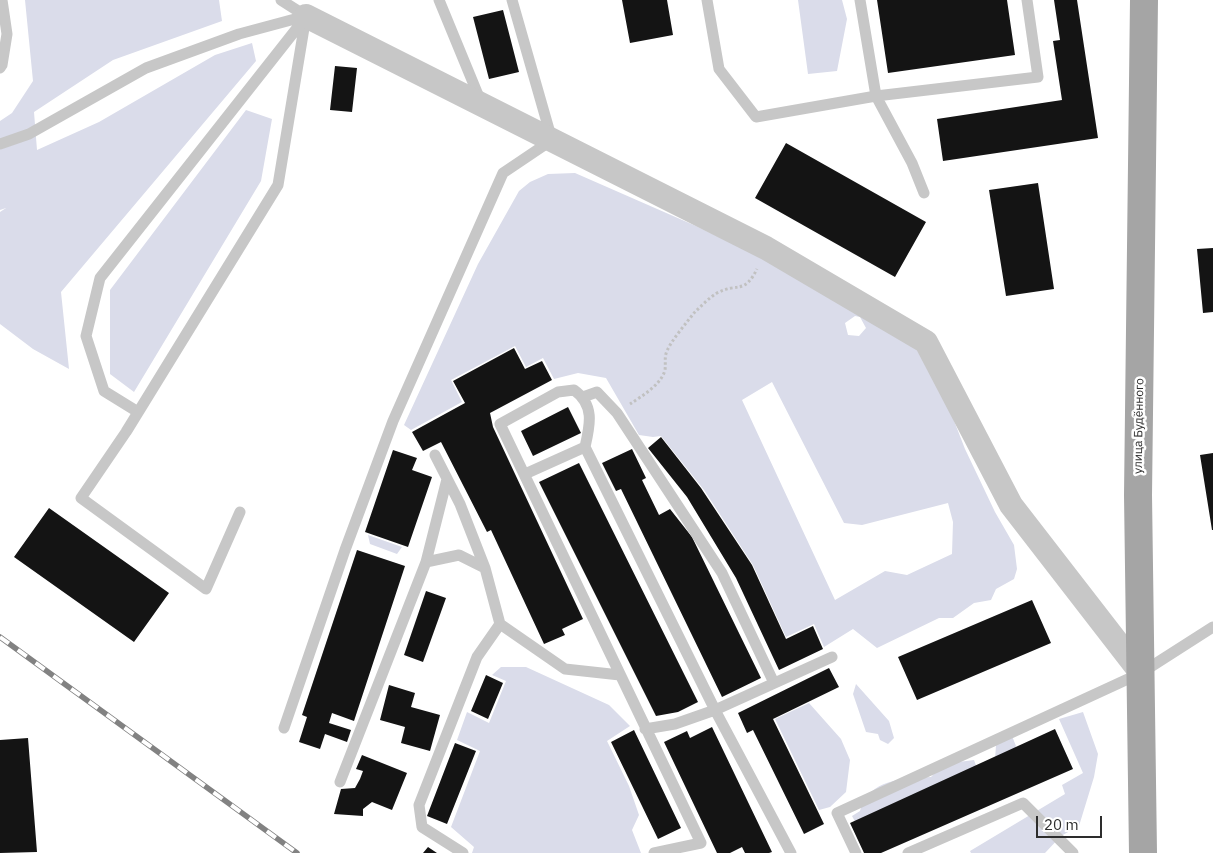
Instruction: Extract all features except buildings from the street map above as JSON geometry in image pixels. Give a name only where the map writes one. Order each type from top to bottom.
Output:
[{"type":"main road","name":"улица Будённого","points":[[1141,853],[1141,672],[1138,495],[1144,0]]},
{"type":"street","points":[[306,16],[766,248],[926,342],[1011,505],[1141,672]]},
{"type":"lane","points":[[0,68],[7,34],[2,0]]},
{"type":"lane","points":[[281,0],[306,16]]},
{"type":"lane","points":[[438,0],[482,106]]},
{"type":"lane","points":[[284,728],[392,420],[503,172],[552,140],[512,0]]},
{"type":"lane","points":[[707,0],[719,68],[756,117],[876,96],[1038,77],[1027,0]]},
{"type":"lane","points":[[860,0],[876,96],[912,163],[924,194]]},
{"type":"lane","points":[[0,144],[29,134],[146,68],[239,34],[306,16]]},
{"type":"lane","points":[[240,512],[206,590],[81,498],[138,412],[278,185],[306,16]]},
{"type":"lane","points":[[138,412],[104,391],[86,336],[100,278],[306,16]]},
{"type":"lane","points":[[708,853],[701,843],[645,729],[500,424],[558,392],[574,390],[584,397],[590,420],[585,447],[715,710],[791,853]]},
{"type":"lane","points":[[584,397],[597,392],[616,413],[722,573],[774,683]]},
{"type":"lane","points":[[525,474],[585,447]]},
{"type":"lane","points":[[435,455],[460,504],[485,568],[500,624],[565,669],[620,675]]},
{"type":"lane","points":[[340,782],[426,562],[447,479]]},
{"type":"lane","points":[[426,562],[459,555],[485,568]]},
{"type":"lane","points":[[463,853],[422,827],[419,805],[476,657],[500,624]]},
{"type":"lane","points":[[856,853],[837,813],[1141,672],[1213,627]]},
{"type":"lane","points":[[645,729],[675,724],[715,710],[832,658]]},
{"type":"lane","points":[[908,853],[1023,803],[1073,853]]},
{"type":"lane","points":[[654,853],[701,843]]},
{"type":"path","points":[[616,413],[653,388],[665,370],[667,350],[694,313],[719,292],[745,286],[750,281],[766,248]]},
{"type":"shaded area","points":[[25,0],[219,0],[222,21],[113,60],[34,112],[37,150],[99,122],[215,55],[252,43],[256,61],[61,292],[69,369],[33,349],[0,324],[0,212],[6,208],[0,210],[0,121],[12,113],[33,81]]},
{"type":"shaded area","points":[[798,0],[842,0],[847,19],[837,71],[808,74]]},
{"type":"shaded area","points":[[246,110],[272,119],[261,181],[134,392],[110,374],[110,290]]},
{"type":"shaded area","points":[[575,173],[696,226],[768,261],[917,349],[939,382],[965,449],[995,512],[1014,545],[1017,569],[1014,579],[996,589],[991,600],[974,603],[953,618],[939,618],[877,648],[853,629],[824,647],[814,624],[786,637],[753,565],[704,490],[661,436],[639,435],[606,378],[578,373],[554,379],[543,358],[526,367],[515,346],[451,380],[462,402],[411,430],[404,425],[478,264],[519,191],[530,182],[548,174]],"holes":[[[855,316],[860,317],[866,328],[859,336],[848,335],[845,323]],[[772,382],[844,523],[862,525],[948,503],[953,522],[952,554],[907,575],[885,571],[835,600],[742,400]]]},
{"type":"shaded area","points":[[368,535],[402,547],[397,554],[370,544]]},
{"type":"shaded area","points":[[501,667],[526,667],[609,705],[630,726],[607,741],[629,786],[639,815],[632,830],[641,853],[472,853],[474,847],[451,827],[480,751],[457,740],[467,712],[489,723],[506,681],[492,675]]},
{"type":"shaded area","points":[[856,684],[889,721],[894,738],[888,744],[880,740],[878,734],[866,732],[853,694]]},
{"type":"shaded area","points":[[809,703],[841,739],[850,760],[846,792],[830,807],[819,810],[775,719]]},
{"type":"shaded area","points":[[1083,712],[1098,754],[1094,777],[1079,826],[1061,836],[1045,853],[971,853],[970,851],[1065,794],[1062,785],[1083,773],[1059,719]]},
{"type":"shaded area","points":[[1012,736],[1016,746],[1009,761],[995,760],[996,745]]},
{"type":"shaded area","points":[[974,760],[978,771],[858,827],[852,816],[860,811],[864,800],[879,786],[888,782],[910,778],[931,777],[943,764]]},
{"type":"railway","points":[[0,637],[297,853]]}]
